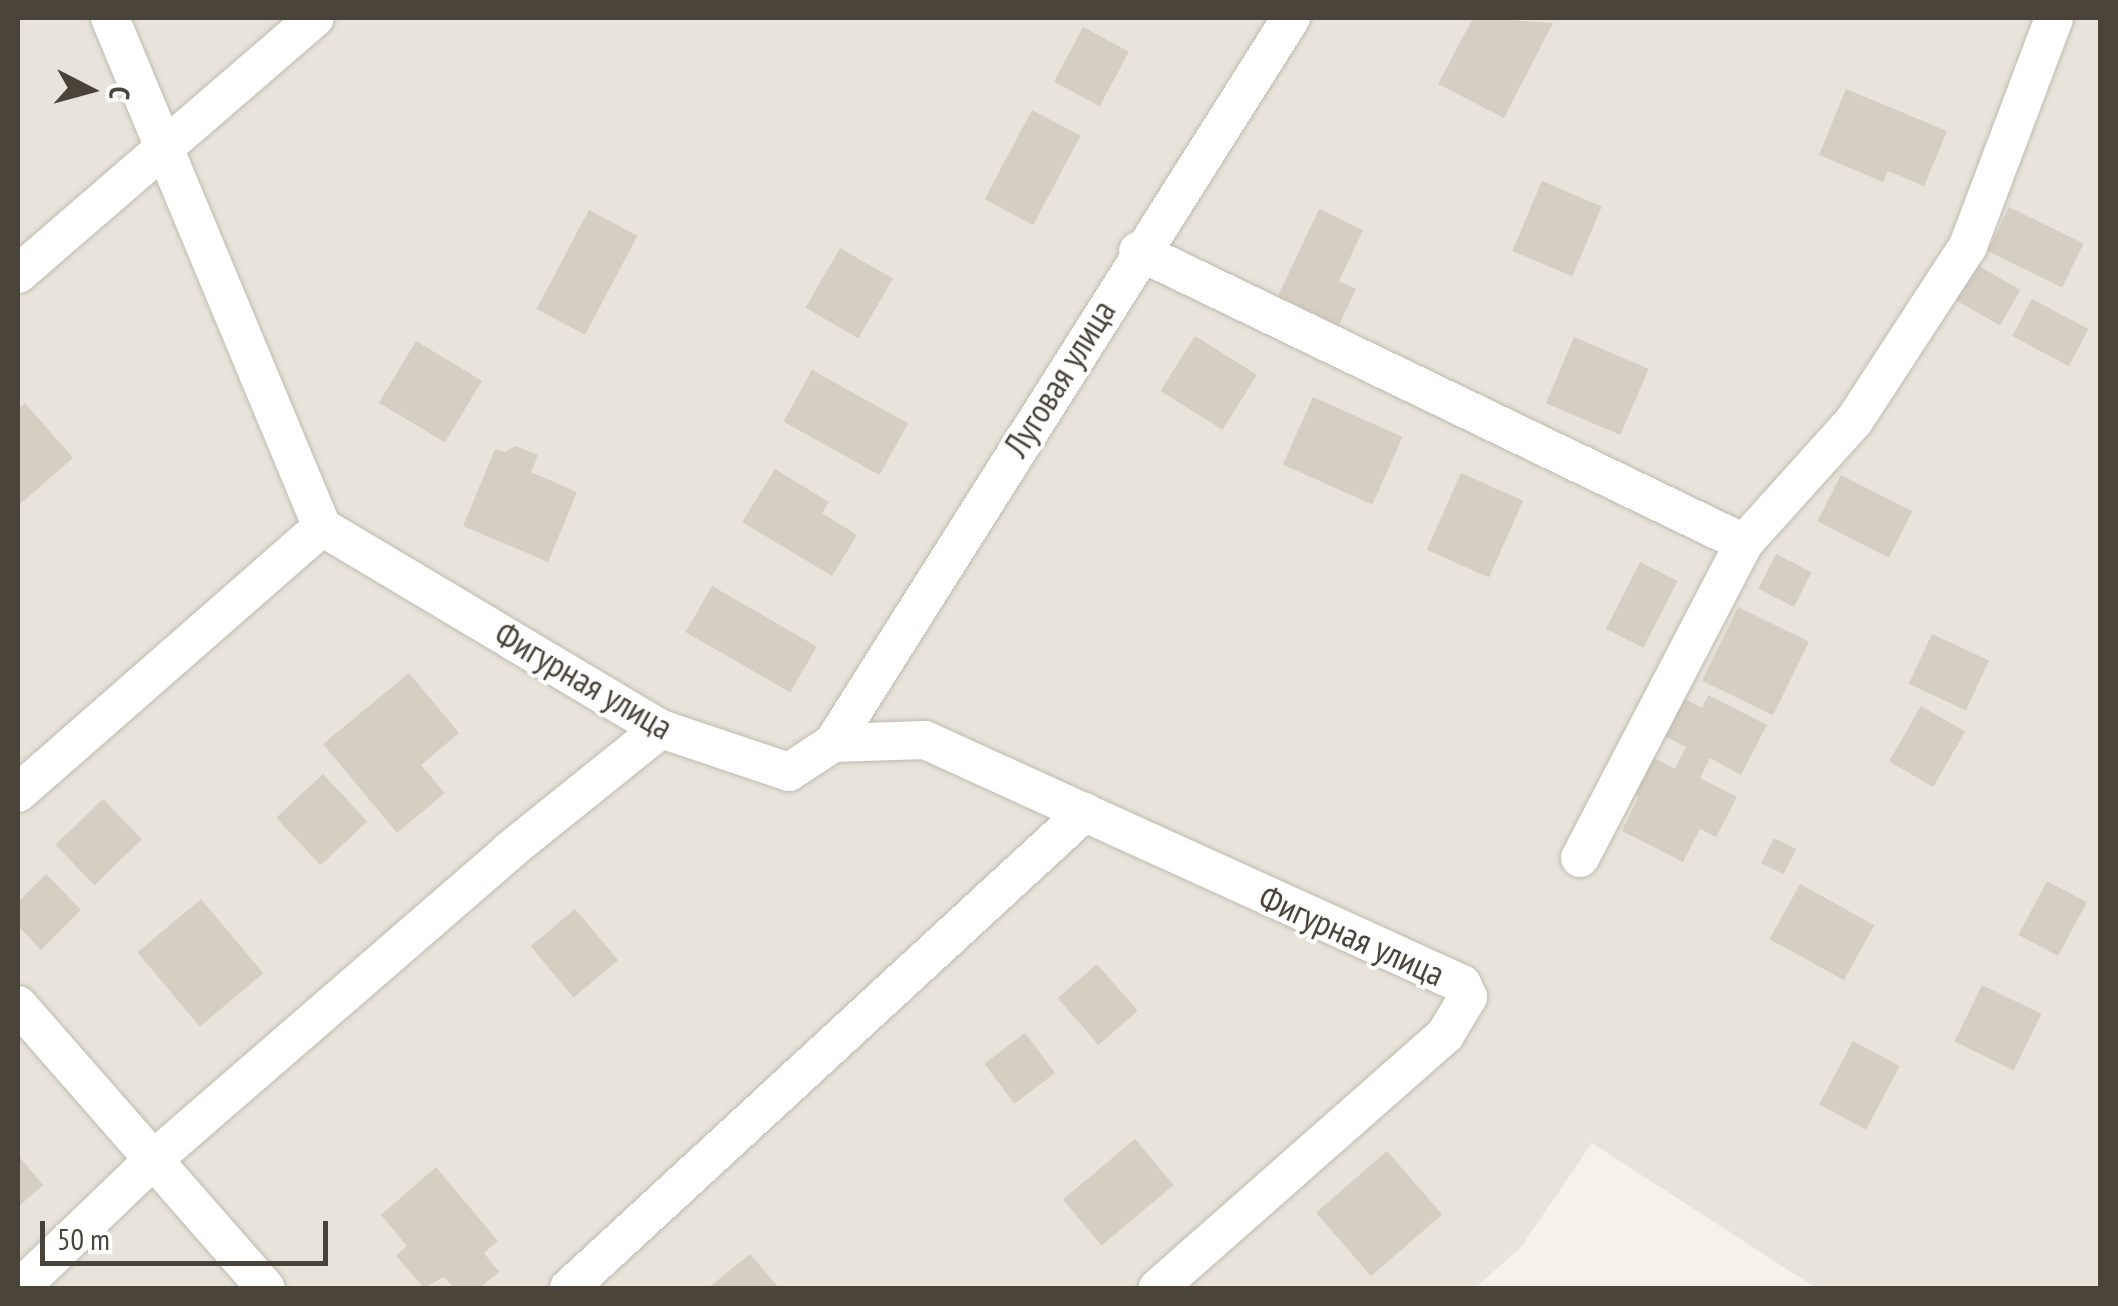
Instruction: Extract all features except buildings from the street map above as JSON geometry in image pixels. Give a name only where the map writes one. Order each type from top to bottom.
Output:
[{"type":"street","points":[[18,793],[322,526],[110,18]]},
{"type":"street","points":[[18,274],[162,144],[316,18]]},
{"type":"street","name":"Луговая улица","points":[[833,743],[1138,251],[1291,18]]},
{"type":"street","points":[[1580,858],[1744,543],[1854,420],[1968,246],[2054,18]]},
{"type":"street","points":[[1138,251],[1744,543]]},
{"type":"street","name":"Фигурная улица","points":[[322,526],[660,729],[789,772],[833,743],[925,740],[1462,984],[1468,997],[1444,1036],[1158,1288]]},
{"type":"street","points":[[20,1288],[154,1159],[509,850],[660,729]]},
{"type":"street","points":[[569,1288],[1085,812]]},
{"type":"street","points":[[18,1005],[266,1288]]},
{"type":"shaded area","points":[[18,18],[2100,18],[2100,1288],[1816,1288],[1592,1143],[1521,1247],[1475,1288],[18,1288]]}]
